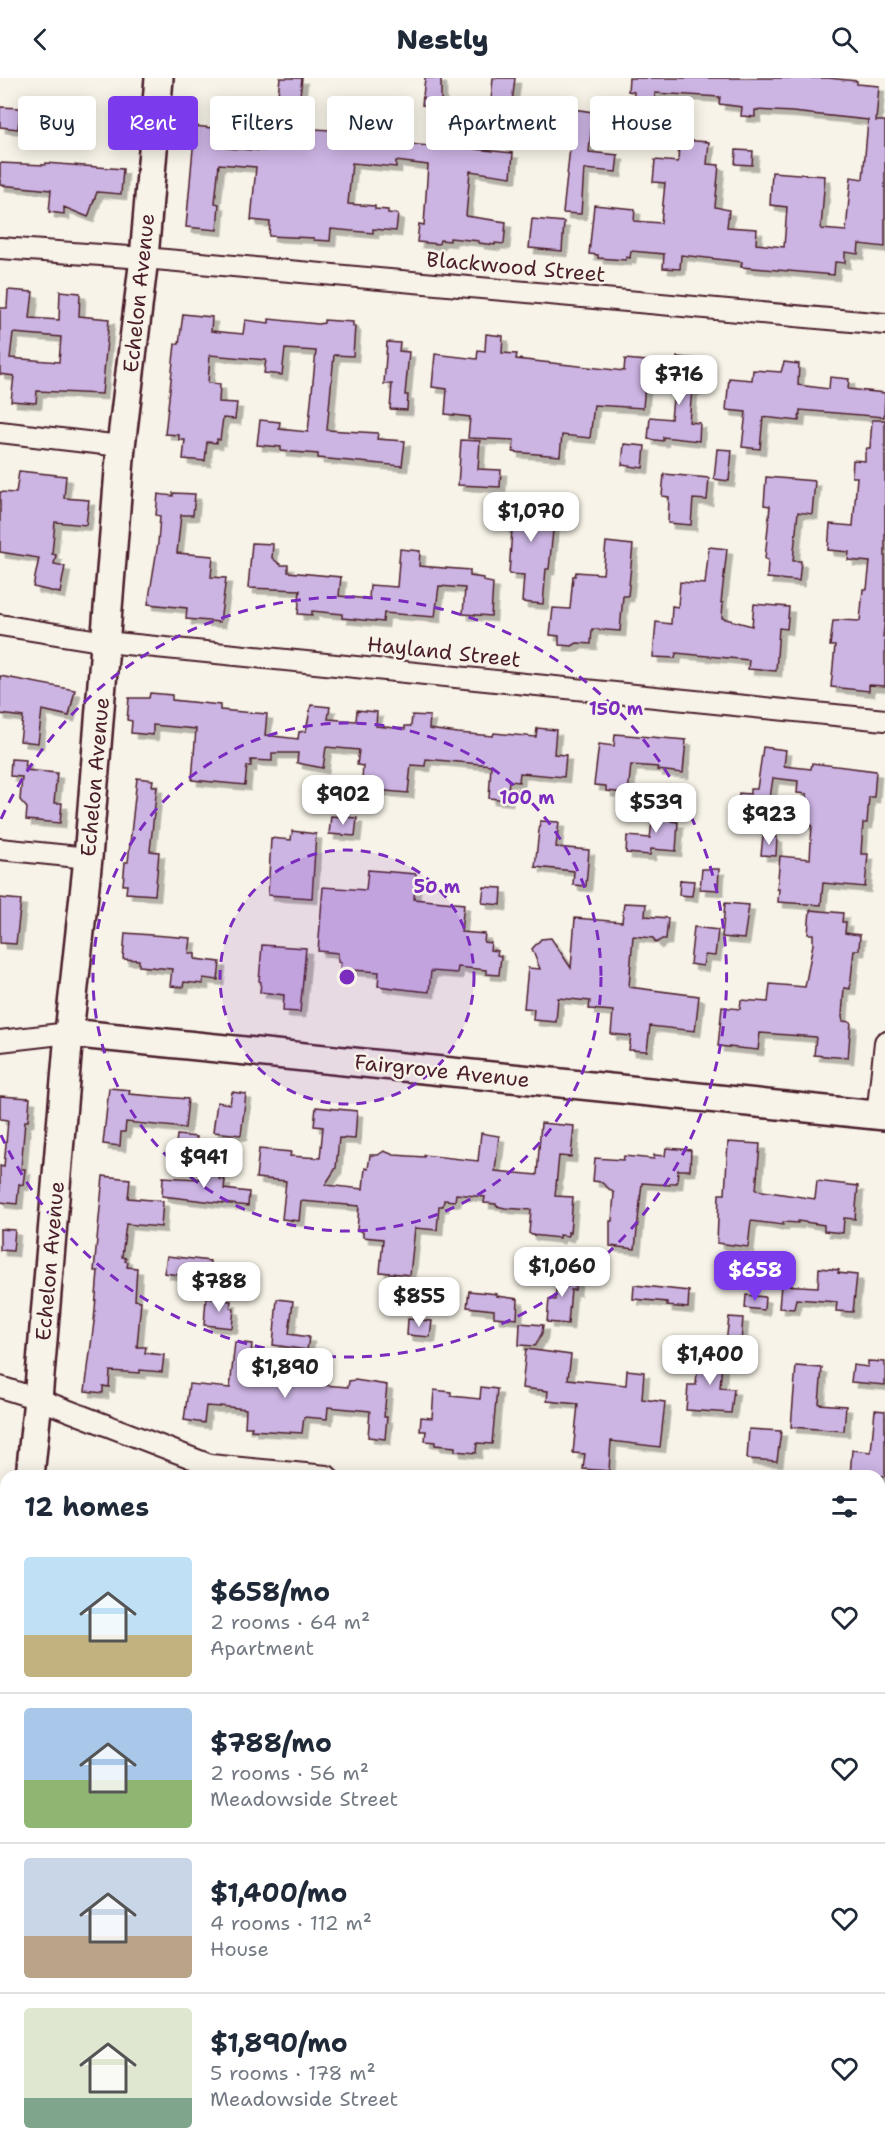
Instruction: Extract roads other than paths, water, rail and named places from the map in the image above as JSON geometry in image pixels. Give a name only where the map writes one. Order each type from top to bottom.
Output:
[{"type":"street","name":"Echelon Avenue","points":[[31,1470],[69,1033],[88,858],[122,446],[144,258],[159,78]]},
{"type":"street","name":"Blackwood Street","points":[[0,248],[144,258],[885,324]]},
{"type":"street","points":[[0,432],[122,446]]},
{"type":"street","name":"Hayland Street","points":[[0,625],[106,642],[885,720]]},
{"type":"street","points":[[0,849],[88,858]]},
{"type":"street","name":"Fairgrove Avenue","points":[[0,1041],[69,1033],[881,1116]]},
{"type":"street","points":[[881,1116],[885,1042]]},
{"type":"street","points":[[0,1387],[38,1399],[210,1465],[263,1470]]}]
